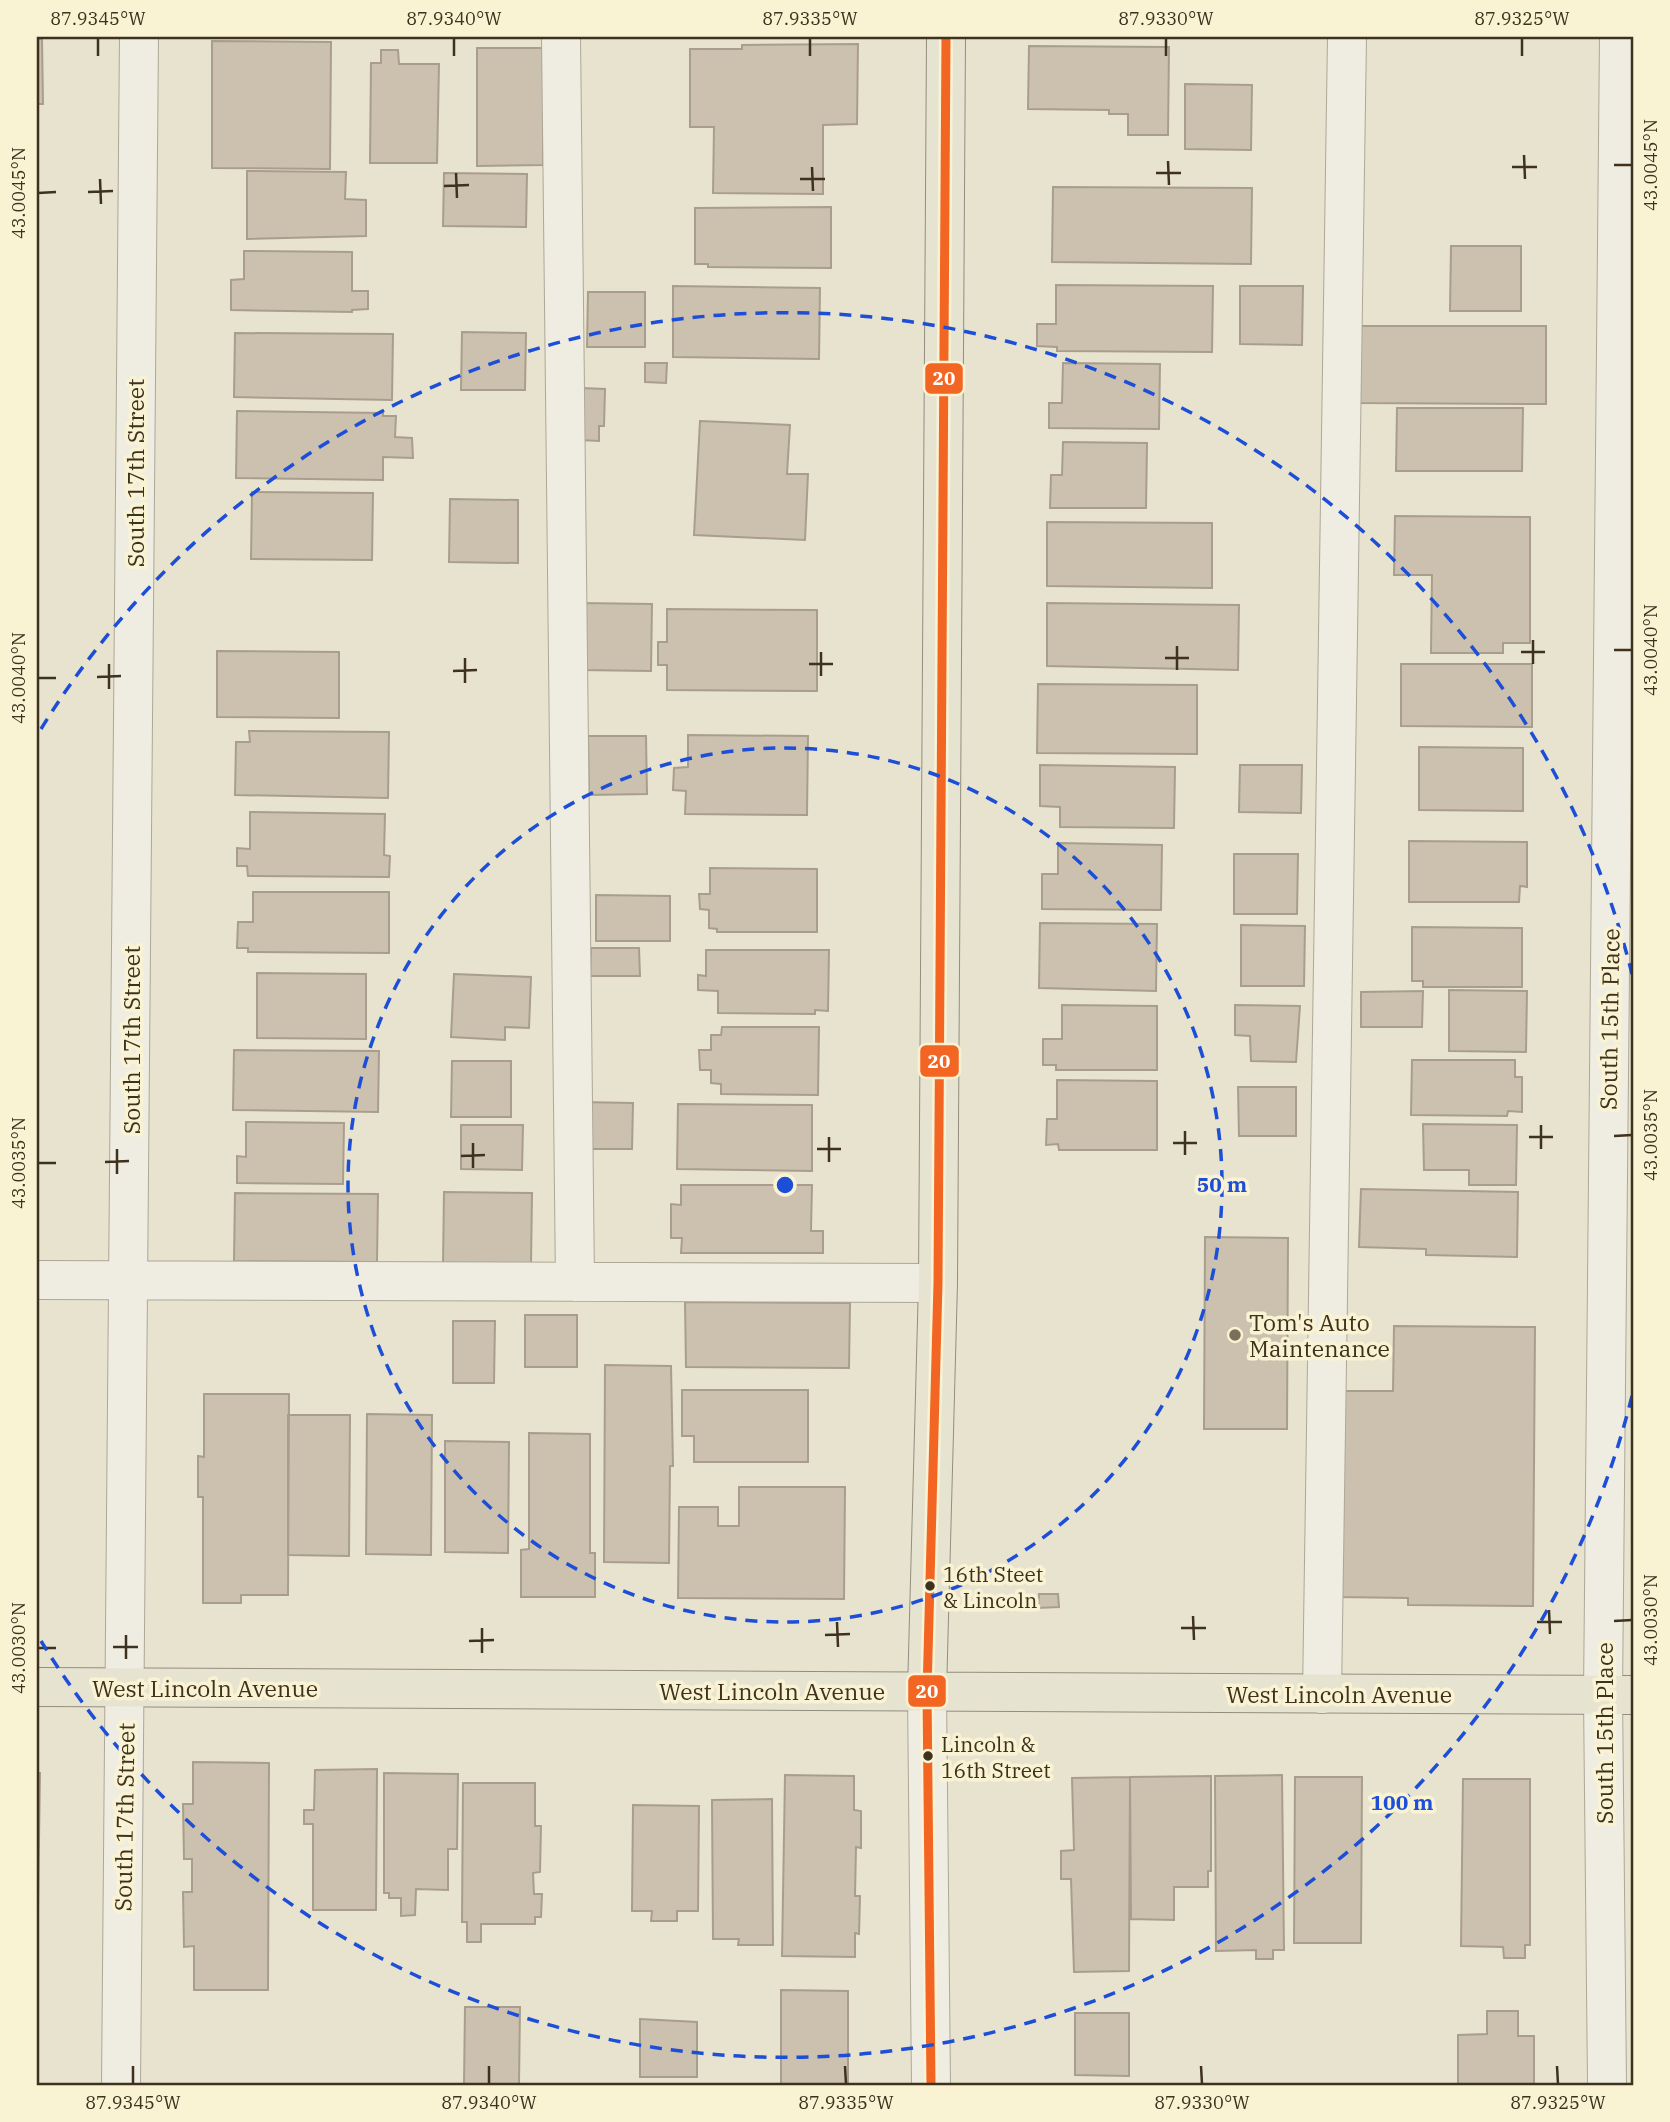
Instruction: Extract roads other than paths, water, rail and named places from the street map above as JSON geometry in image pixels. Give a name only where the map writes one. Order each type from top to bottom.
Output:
[{"type":"main road","points":[[927,1692],[938,1283],[946,37]]},
{"type":"main road","name":"West Lincoln Avenue","points":[[37,1687],[1618,1695]]},
{"type":"street","name":"South 17th Street","points":[[121,2085],[139,37]]},
{"type":"street","points":[[561,37],[575,1282]]},
{"type":"street","points":[[1322,1694],[1347,37]]},
{"type":"street","name":"South 15th Place","points":[[1607,2085],[1618,1695],[1619,37]]},
{"type":"street","points":[[37,1280],[938,1283]]},
{"type":"street","points":[[927,1692],[931,2085]]},
{"type":"place","name":"Tom's Auto Maintenance","points":[[1235,1335]]},
{"type":"place","name":"16th Steet & Lincoln","points":[[930,1586]]},
{"type":"place","name":"Lincoln & 16th Street","points":[[928,1756]]}]
